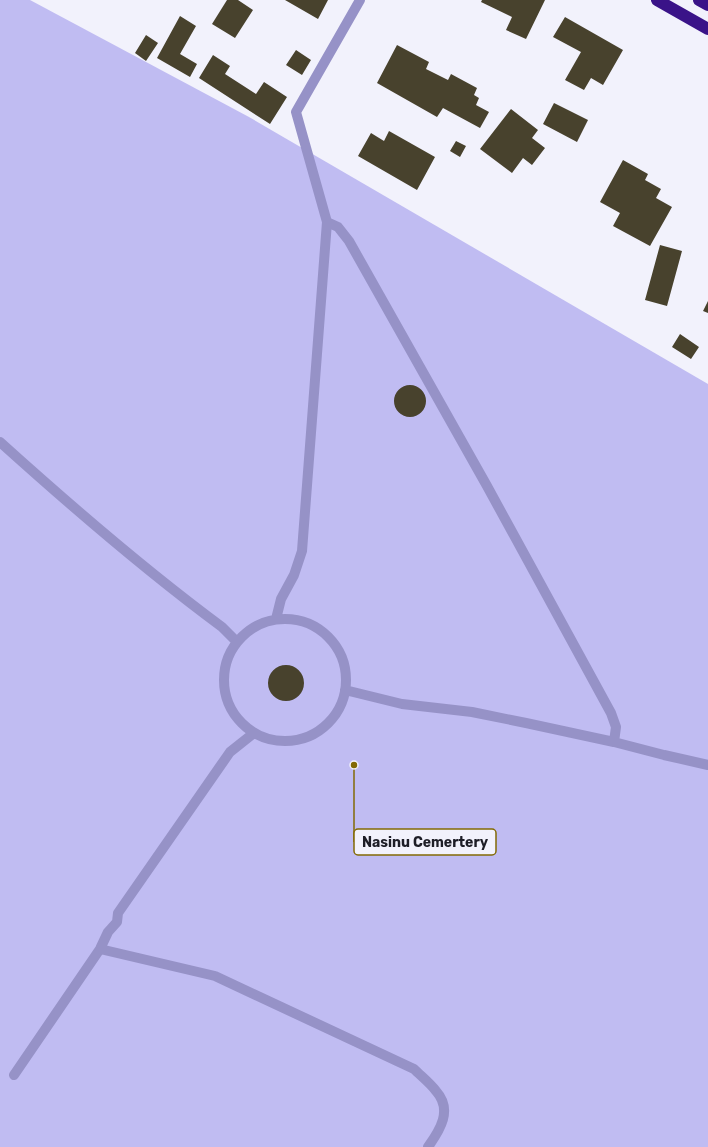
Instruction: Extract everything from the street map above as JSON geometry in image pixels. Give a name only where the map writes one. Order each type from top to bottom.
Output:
[{"type":"highway","points":[[657,0],[708,29]]},
{"type":"highway","points":[[699,0],[708,5]]},
{"type":"street","points":[[276,620],[281,599],[294,575],[302,551],[327,222],[296,112],[360,0]]},
{"type":"street","points":[[327,222],[338,227],[349,241],[487,486],[611,713],[616,727],[614,742]]},
{"type":"street","points":[[0,442],[65,500],[222,627],[237,642]]},
{"type":"street","points":[[276,620],[291,620],[306,623],[324,634],[331,641],[342,659],[345,674],[345,690],[340,707],[330,722],[307,737],[289,741],[271,740],[254,733],[242,724],[233,712],[227,698],[224,684],[225,669],[229,654],[237,642],[254,627],[276,620]]},
{"type":"street","points":[[345,690],[402,704],[472,712],[614,742],[708,765]]},
{"type":"street","points":[[14,1075],[100,949],[108,932],[118,922],[118,913],[123,904],[230,752],[254,733]]},
{"type":"street","points":[[100,949],[214,976],[414,1069],[436,1091],[442,1101],[443,1106],[443,1123],[428,1147]]},
{"type":"shaded area","points":[[0,0],[30,0],[249,117],[708,384],[708,1147],[0,1147]]},
{"type":"building","points":[[227,0],[238,0],[253,10],[235,38],[212,24]]},
{"type":"building","points":[[285,0],[328,0],[318,19]]},
{"type":"building","points":[[482,0],[545,0],[526,39],[506,30],[512,17],[481,2]]},
{"type":"building","points":[[180,16],[196,26],[180,54],[197,64],[190,77],[157,58]]},
{"type":"building","points":[[565,17],[623,50],[603,85],[591,78],[584,90],[565,80],[581,52],[553,37]]},
{"type":"building","points":[[146,35],[158,43],[146,61],[135,53]]},
{"type":"building","points":[[397,45],[429,62],[426,69],[448,80],[451,74],[477,88],[474,95],[479,98],[476,105],[489,112],[480,128],[443,108],[437,117],[377,83]]},
{"type":"building","points":[[296,50],[311,60],[302,75],[286,65]]},
{"type":"building","points":[[213,55],[230,66],[225,74],[256,94],[264,82],[287,97],[270,124],[199,78]]},
{"type":"building","points":[[554,103],[588,120],[577,142],[543,124]]},
{"type":"building","points":[[511,109],[538,130],[532,138],[545,148],[532,165],[523,158],[512,173],[480,149]]},
{"type":"building","points":[[389,131],[435,157],[417,190],[358,156],[371,133],[384,141]]},
{"type":"building","points":[[456,141],[466,146],[460,157],[450,151]]},
{"type":"building","points":[[623,160],[648,174],[645,180],[661,189],[656,198],[672,207],[650,246],[613,226],[620,213],[600,202]]},
{"type":"building","points":[[660,245],[682,251],[667,306],[645,300]]},
{"type":"building","points":[[708,301],[708,313],[703,311]]},
{"type":"building","points":[[680,334],[699,347],[691,359],[672,347]]},
{"type":"building","points":[[410,385],[421,390],[426,401],[421,412],[410,417],[399,412],[394,401],[399,390]]},
{"type":"building","points":[[286,665],[296,668],[301,673],[304,683],[301,693],[296,698],[286,701],[276,698],[271,693],[268,683],[271,673],[276,668]]},
{"type":"place","name":"Nasinu Cemertery","points":[[354,765]]}]
